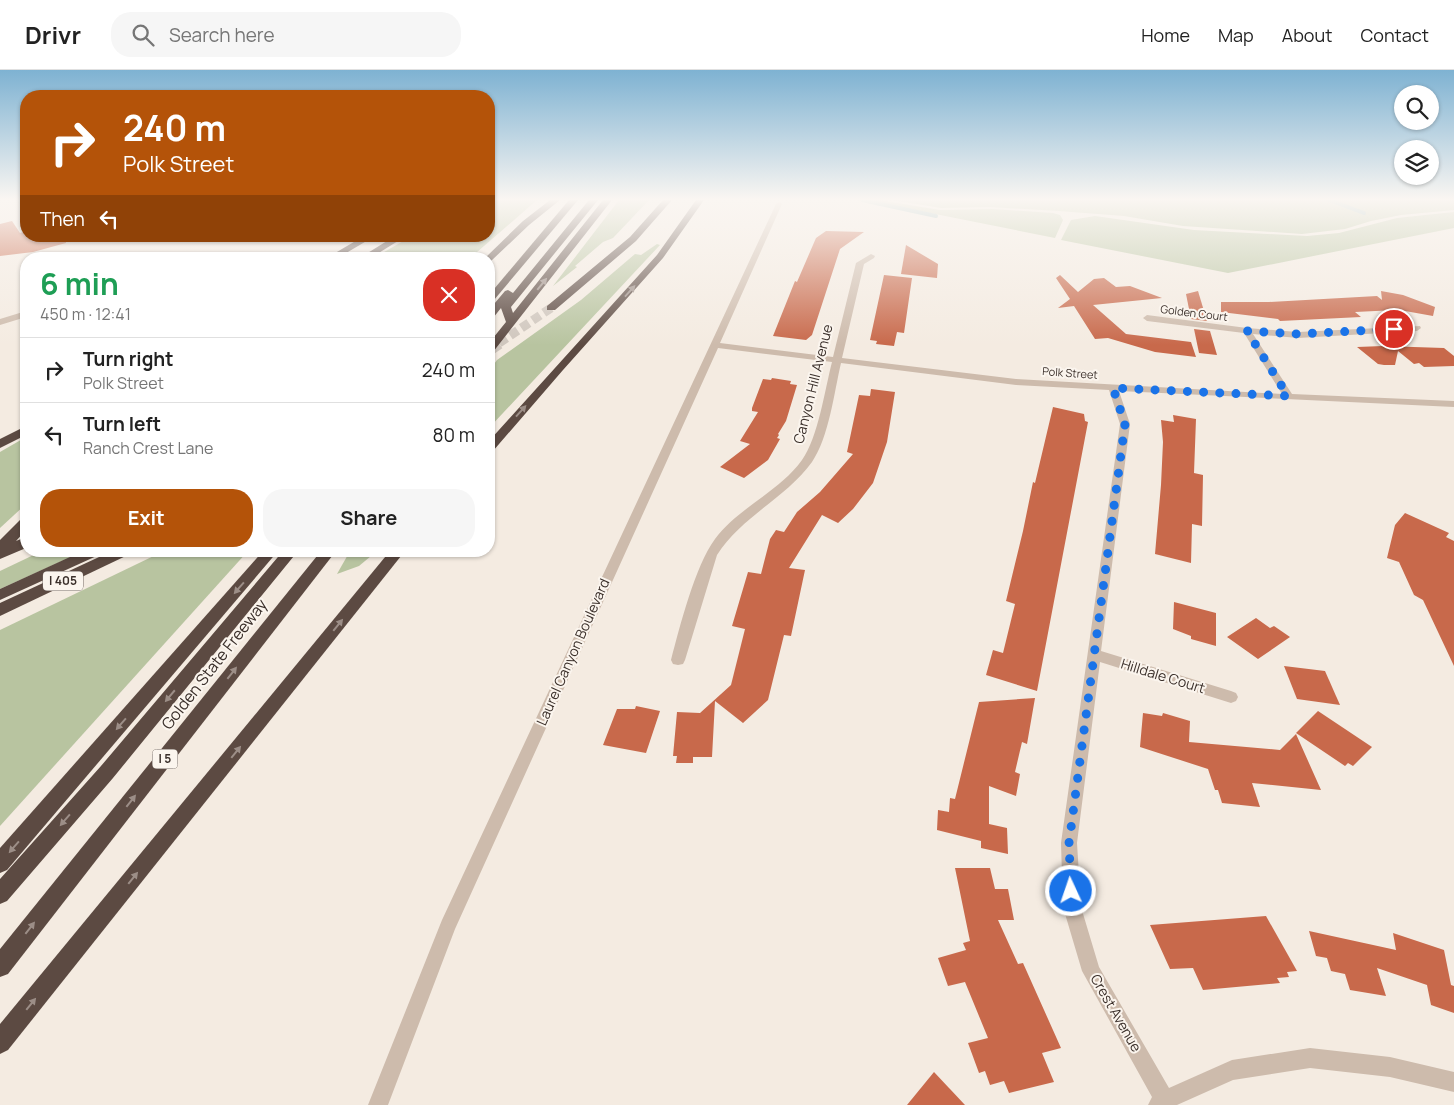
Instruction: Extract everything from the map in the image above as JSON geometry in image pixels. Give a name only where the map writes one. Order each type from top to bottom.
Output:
[{"type":"highway","points":[[495,293],[533,248]]},
{"type":"highway","points":[[495,309],[546,248]]},
{"type":"highway","points":[[511,322],[506,308],[555,248]]},
{"type":"highway","points":[[495,342],[570,248]]},
{"type":"highway","points":[[551,308],[622,248]]},
{"type":"highway","points":[[495,441],[667,248]]},
{"type":"highway","points":[[0,444],[20,433]]},
{"type":"highway","points":[[0,549],[20,528]]},
{"type":"highway","points":[[0,554],[20,545]]},
{"type":"highway","points":[[0,595],[83,557]]},
{"type":"highway","name":"I 405","points":[[0,610],[113,557]]},
{"type":"highway","name":"Golden State Freeway","points":[[0,863],[265,557]]},
{"type":"highway","points":[[0,894],[107,772],[286,557]]},
{"type":"highway","name":"Golden State Freeway","points":[[0,966],[325,557]]},
{"type":"highway","points":[[0,1042],[393,557]]},
{"type":"street","name":"Laurel Canyon Boulevard","points":[[378,1105],[448,926],[610,569],[716,346],[759,248]]},
{"type":"street","name":"Canyon Hill Avenue","points":[[678,660],[711,555],[720,541],[733,526],[796,474],[808,460],[818,438],[835,360],[860,263],[871,256]]},
{"type":"street","points":[[0,322],[20,316]]},
{"type":"street","name":"Golden Court","points":[[1147,318],[1247,331],[1298,334],[1338,334],[1417,328]]},
{"type":"street","points":[[1247,331],[1288,396]]},
{"type":"street","name":"Polk Street","points":[[716,346],[1016,382],[1454,404]]},
{"type":"street","name":"Crest Avenue","points":[[1113,388],[1125,424],[1096,655],[1069,843],[1072,907],[1091,971],[1161,1102]]},
{"type":"street","name":"Hilldale Court","points":[[1096,655],[1231,697]]},
{"type":"street","points":[[1161,1102],[1232,1070],[1310,1058],[1390,1067],[1454,1082]]},
{"type":"green space","points":[[391,248],[481,248],[477,252],[384,252]]},
{"type":"green space","points":[[582,248],[596,248],[575,266],[577,267],[553,286]]},
{"type":"green space","points":[[651,248],[657,248],[495,422],[495,363],[497,360],[581,300],[635,254],[641,255]]},
{"type":"green space","points":[[1103,248],[1352,248],[1228,273]]},
{"type":"green space","points":[[20,440],[20,510],[0,528],[0,452]]},
{"type":"green space","points":[[29,557],[71,557],[0,589],[0,571]]},
{"type":"green space","points":[[152,557],[243,557],[0,826],[0,630]]},
{"type":"green space","points":[[347,557],[370,557],[359,566],[337,574]]},
{"type":"building","points":[[0,248],[47,248],[33,252],[20,252],[20,254],[0,256]]},
{"type":"building","points":[[812,248],[841,248],[812,335],[806,340],[773,336],[795,281],[797,282]]},
{"type":"building","points":[[905,248],[912,248],[938,264],[937,278],[901,274]]},
{"type":"building","points":[[884,275],[912,278],[904,333],[897,332],[894,346],[876,344],[877,341],[870,340]]},
{"type":"building","points":[[1060,275],[1078,292],[1094,279],[1104,278],[1116,287],[1130,286],[1162,298],[1093,305],[1126,334],[1191,342],[1196,357],[1155,352],[1108,338],[1095,339],[1074,306],[1058,308],[1070,299],[1056,278]]},
{"type":"building","points":[[1198,291],[1207,321],[1191,319],[1186,294]]},
{"type":"building","points":[[1381,291],[1403,295],[1435,307],[1433,316],[1394,309],[1396,310],[1355,312],[1361,317],[1280,321],[1278,319],[1221,312],[1221,302],[1269,302],[1377,296],[1382,300]]},
{"type":"building","points":[[1194,329],[1210,331],[1217,355],[1199,353]]},
{"type":"building","points":[[1357,347],[1444,348],[1454,356],[1454,366],[1424,367],[1419,363],[1414,364],[1398,351],[1395,365],[1378,364]]},
{"type":"building","points":[[772,378],[791,381],[790,384],[797,385],[786,421],[778,434],[777,438],[780,439],[768,460],[744,478],[720,467],[750,444],[740,441],[758,412],[752,411],[752,408],[763,379],[771,380]]},
{"type":"building","points":[[871,389],[895,392],[887,442],[873,483],[853,509],[838,523],[822,515],[789,568],[805,570],[791,636],[784,635],[768,700],[743,723],[715,701],[712,757],[693,757],[693,763],[676,763],[677,756],[673,756],[677,712],[700,713],[731,685],[745,629],[732,626],[748,572],[761,574],[770,539],[776,530],[784,532],[797,512],[820,492],[853,454],[847,452],[859,395],[870,396]]},
{"type":"building","points":[[1053,407],[1084,414],[1085,421],[1088,422],[1037,691],[986,675],[993,650],[1003,653],[1015,604],[1006,601],[1033,482],[1035,483]]},
{"type":"building","points":[[1173,415],[1196,419],[1194,473],[1203,475],[1202,526],[1192,524],[1191,563],[1155,554],[1163,442],[1161,420],[1174,422]]},
{"type":"building","points":[[1405,513],[1449,533],[1446,537],[1454,541],[1454,666],[1423,600],[1414,595],[1399,562],[1387,558],[1395,525]]},
{"type":"building","points":[[1174,602],[1216,613],[1216,646],[1191,639],[1191,636],[1173,629]]},
{"type":"building","points":[[1256,618],[1270,628],[1274,626],[1290,637],[1258,659],[1227,637]]},
{"type":"building","points":[[1284,666],[1325,671],[1340,705],[1297,699]]},
{"type":"building","points":[[1035,698],[1027,744],[1022,742],[1015,772],[1020,774],[1016,796],[989,786],[989,824],[1007,828],[1008,854],[981,848],[981,841],[937,830],[938,810],[949,812],[950,798],[955,799],[979,702]]},
{"type":"building","points":[[636,706],[660,711],[646,753],[603,745],[617,709],[635,709]]},
{"type":"building","points":[[1318,711],[1372,747],[1353,766],[1348,763],[1345,766],[1296,733]]},
{"type":"building","points":[[1143,713],[1162,716],[1163,713],[1190,721],[1189,742],[1280,750],[1296,734],[1321,790],[1252,783],[1260,807],[1222,803],[1218,790],[1215,790],[1208,769],[1140,747]]},
{"type":"building","points":[[955,868],[990,868],[995,889],[1008,889],[1014,920],[998,920],[1018,964],[1023,963],[1061,1048],[1042,1053],[1054,1082],[1009,1093],[1004,1081],[990,1085],[985,1071],[979,1073],[968,1043],[988,1038],[965,982],[948,986],[938,958],[966,950],[963,943],[970,941]]},
{"type":"building","points":[[1266,916],[1297,971],[1287,972],[1289,977],[1277,978],[1280,983],[1203,990],[1193,968],[1170,969],[1150,925]]},
{"type":"building","points":[[1309,931],[1396,950],[1393,933],[1444,950],[1451,985],[1454,986],[1454,1013],[1431,1005],[1427,985],[1377,968],[1386,996],[1350,990],[1345,974],[1331,971],[1327,958],[1316,956]]},
{"type":"building","points":[[934,1072],[965,1105],[907,1105]]},
{"type":"tunnel","points":[[499,343],[551,308]]},
{"type":"tunnel","points":[[495,346],[501,342]]},
{"type":"route","points":[[1071,891],[1069,843],[1096,655],[1125,424],[1113,388],[1288,396],[1247,331],[1338,334],[1394,329]]}]
